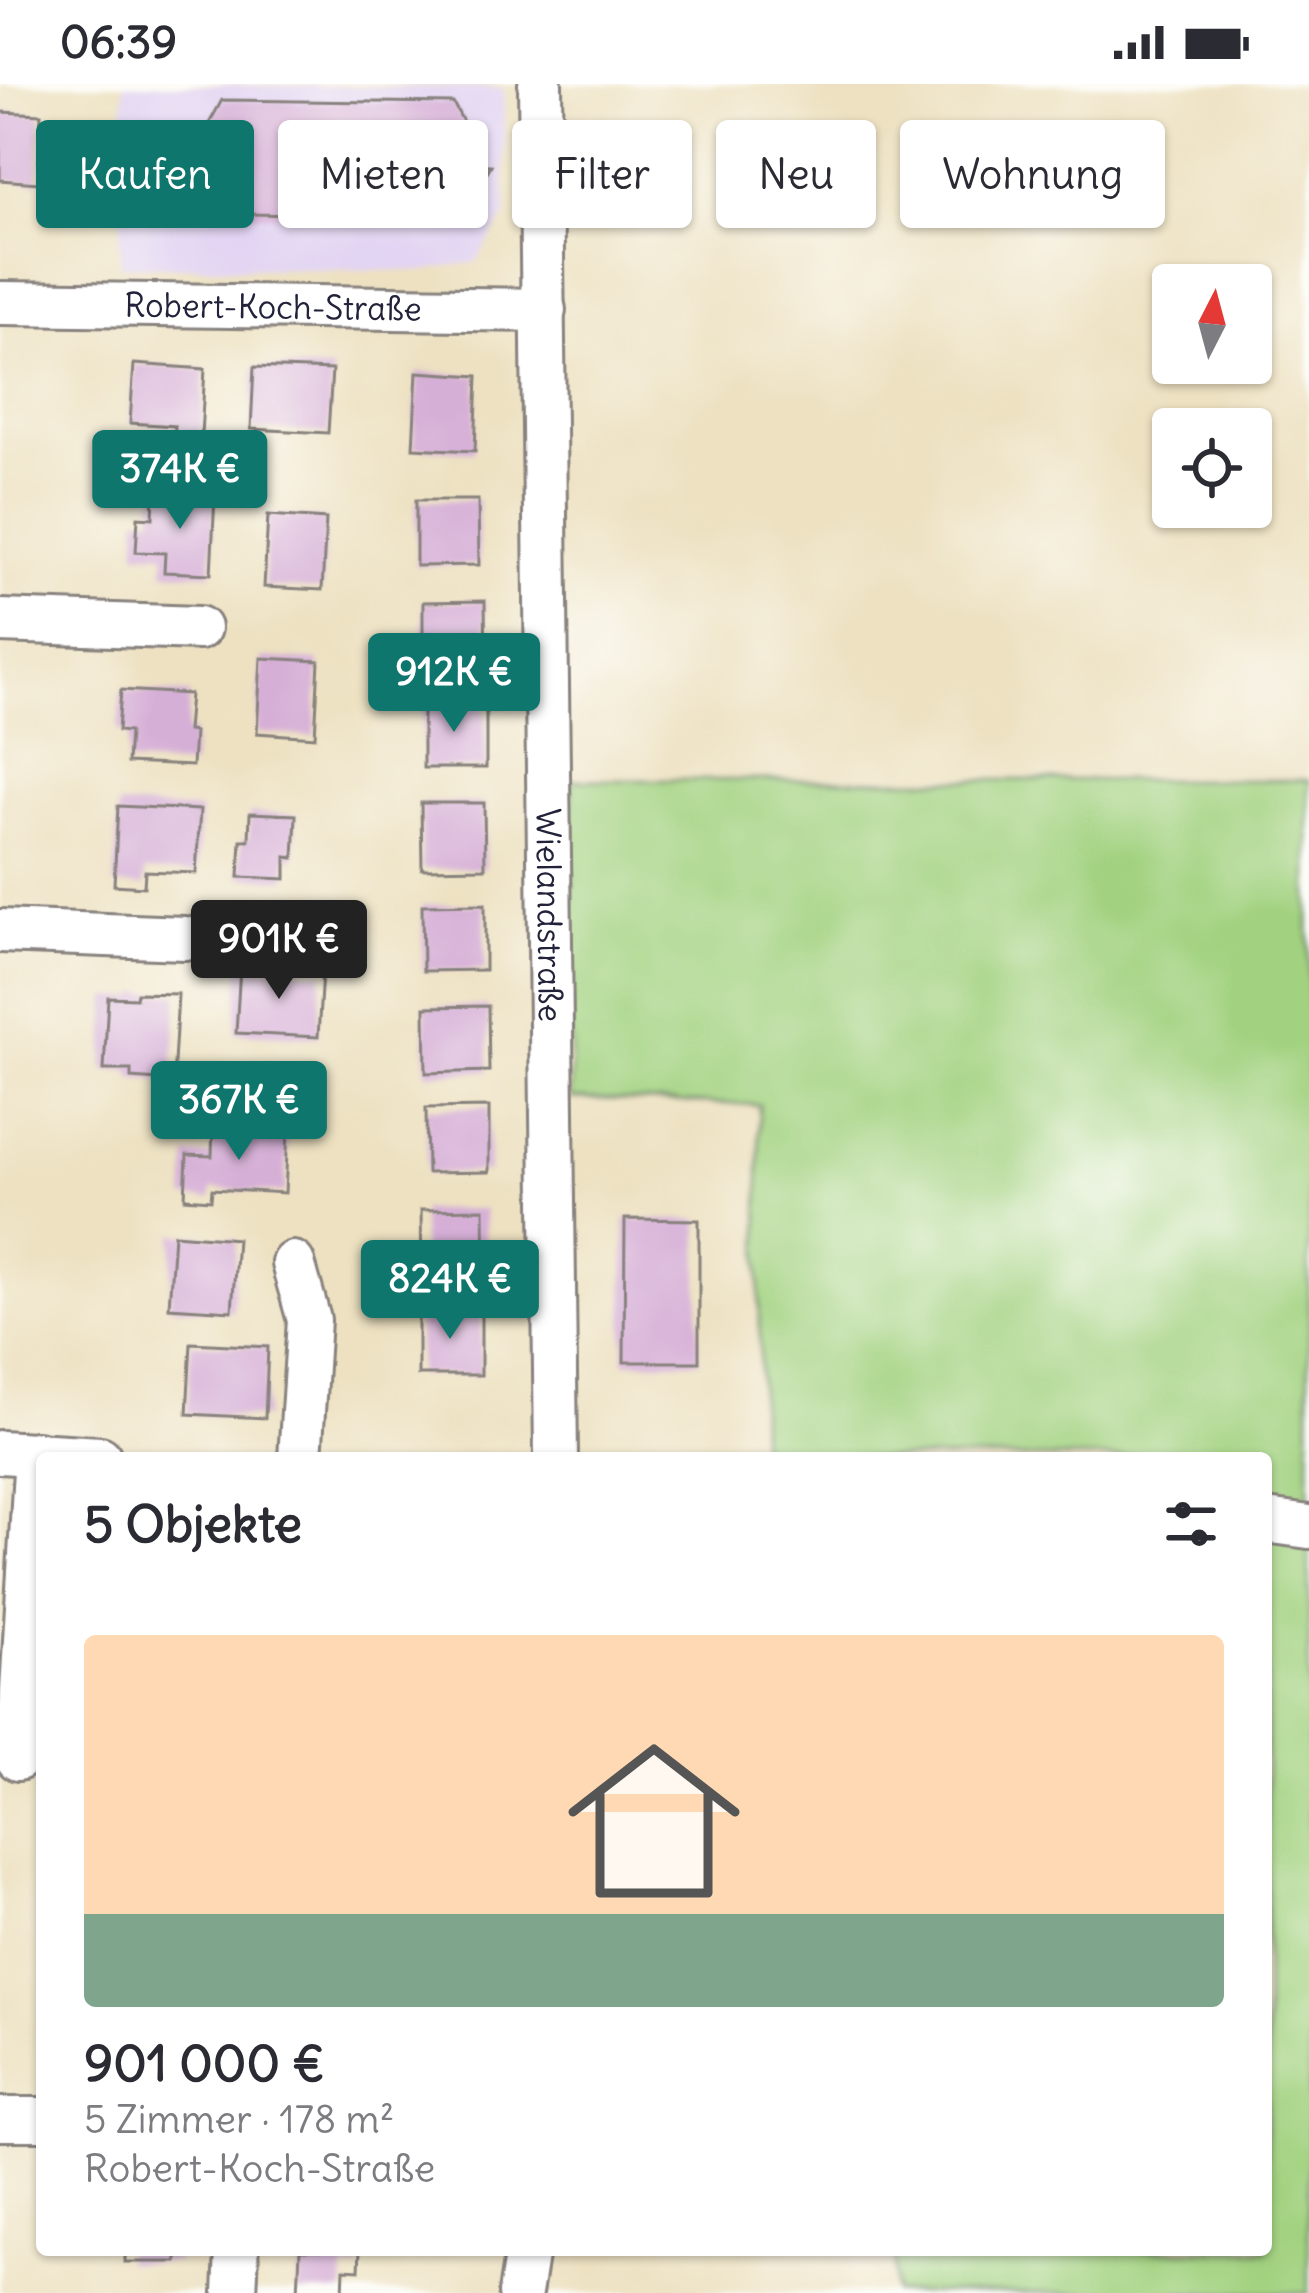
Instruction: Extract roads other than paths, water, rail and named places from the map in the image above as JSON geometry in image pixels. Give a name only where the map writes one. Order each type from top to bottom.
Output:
[{"type":"street","name":"Wielandstraße","points":[[540,84],[556,1452]]},
{"type":"street","name":"Robert-Koch-Straße","points":[[0,303],[544,310]]},
{"type":"street","points":[[0,621],[199,628]]},
{"type":"street","points":[[0,931],[185,938]]},
{"type":"street","points":[[292,1263],[309,1320],[300,1452]]},
{"type":"street","points":[[18,1453],[18,1759]]},
{"type":"street","points":[[1272,1522],[1309,1527]]},
{"type":"street","points":[[0,2119],[36,2119]]},
{"type":"street","points":[[235,2293],[237,2256]]},
{"type":"street","points":[[520,2293],[526,2256]]}]
